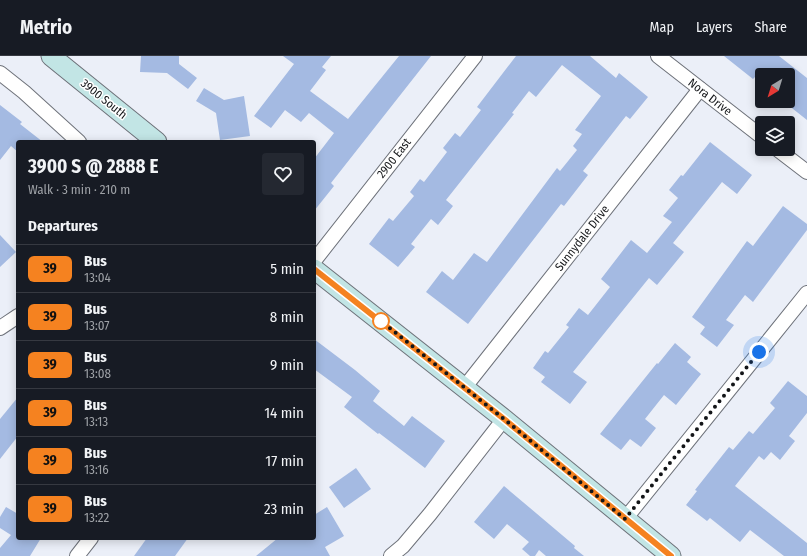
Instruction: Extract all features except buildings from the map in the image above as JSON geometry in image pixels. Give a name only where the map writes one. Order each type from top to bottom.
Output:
[{"type":"main road","name":"3900 South","points":[[51,56],[147,139]]},
{"type":"main road","points":[[316,271],[504,419],[671,556]]},
{"type":"street","name":"2900 East","points":[[316,258],[475,56]]},
{"type":"street","name":"Nora Drive","points":[[658,56],[755,132]]},
{"type":"street","points":[[0,73],[24,92],[77,140]]},
{"type":"street","name":"Sunnydale Drive","points":[[464,388],[700,89]]},
{"type":"street","points":[[786,156],[807,172]]},
{"type":"street","points":[[625,519],[807,293]]},
{"type":"street","points":[[0,328],[16,317]]},
{"type":"street","points":[[391,556],[403,546],[430,514],[504,419]]},
{"type":"street","points":[[77,556],[89,540]]},
{"type":"bus line","name":"39","points":[[316,271],[504,419],[671,556]]},
{"type":"route","points":[[381,321],[377,318],[504,419],[625,519],[759,352]]}]
